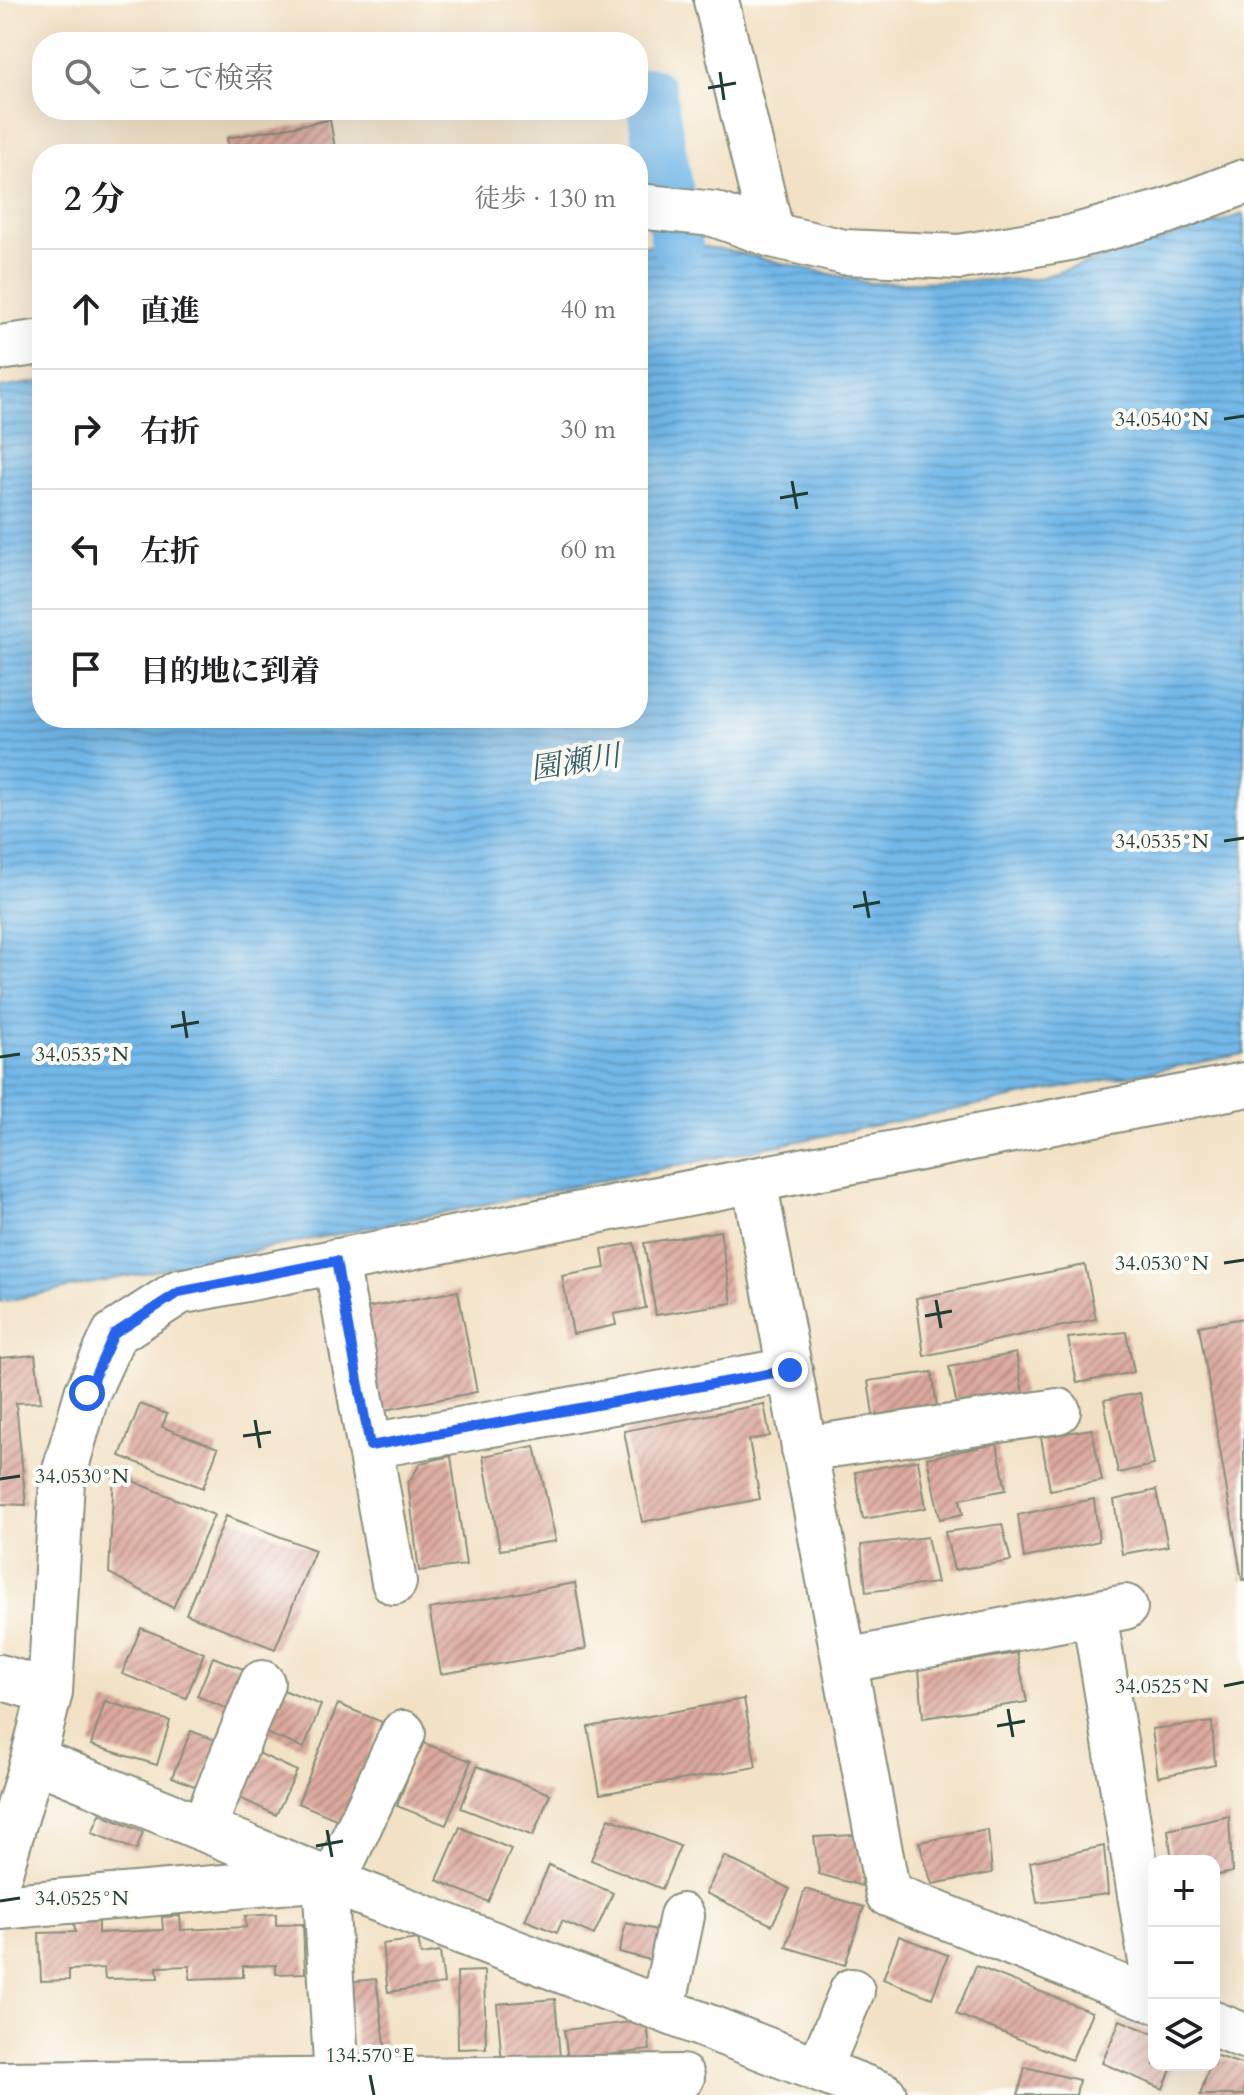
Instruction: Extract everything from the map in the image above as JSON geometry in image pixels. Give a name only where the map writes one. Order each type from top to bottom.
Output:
[{"type":"street","points":[[716,0],[772,235]]},
{"type":"street","points":[[648,207],[714,214],[772,235],[844,252],[960,257],[1069,238],[1167,211],[1244,182]]},
{"type":"street","points":[[0,348],[32,343]]},
{"type":"street","points":[[0,1872],[50,1692],[62,1481],[87,1393],[114,1334],[179,1292],[1244,1085]]},
{"type":"street","points":[[754,1180],[888,1894],[1151,1999]]},
{"type":"street","points":[[336,1261],[394,1582]]},
{"type":"street","points":[[370,1446],[790,1370]]},
{"type":"street","points":[[804,1449],[1058,1411]]},
{"type":"street","points":[[845,1661],[1110,1610],[1148,1930]]},
{"type":"street","points":[[0,1677],[50,1692]]},
{"type":"street","points":[[203,1829],[262,1683]]},
{"type":"street","points":[[337,2080],[329,1880],[403,1733]]},
{"type":"street","points":[[33,1759],[329,1880],[884,2095]]},
{"type":"street","points":[[0,1907],[329,1880]]},
{"type":"street","points":[[0,2084],[71,2089],[337,2080],[682,2086],[674,2012],[682,1916]]},
{"type":"street","points":[[819,2069],[852,1991]]},
{"type":"street","points":[[1220,2026],[1244,2036]]},
{"type":"water","name":"園瀬川","points":[[1244,214],[1244,1054],[1041,1092],[0,1302],[0,388],[32,383],[32,728],[648,728],[648,245],[677,243],[725,250],[870,283],[1036,279]]},
{"type":"building","points":[[330,120],[334,144],[228,144],[227,138]]},
{"type":"building","points":[[720,1231],[732,1303],[656,1315],[644,1243]]},
{"type":"building","points":[[634,1243],[646,1308],[614,1314],[616,1325],[573,1334],[562,1276],[605,1268],[602,1249]]},
{"type":"building","points":[[1085,1265],[1096,1319],[924,1356],[916,1298]]},
{"type":"building","points":[[458,1291],[477,1392],[380,1411],[360,1309]]},
{"type":"building","points":[[1244,1318],[1244,1580],[1242,1580],[1199,1326]]},
{"type":"building","points":[[1126,1332],[1134,1372],[1077,1383],[1068,1338]]},
{"type":"building","points":[[1016,1353],[1023,1393],[957,1406],[949,1367]]},
{"type":"building","points":[[35,1355],[41,1402],[16,1403],[26,1505],[0,1504],[0,1358]]},
{"type":"building","points":[[932,1372],[938,1413],[874,1421],[868,1381]]},
{"type":"building","points":[[1140,1393],[1154,1465],[1118,1473],[1104,1400]]},
{"type":"building","points":[[140,1404],[167,1414],[162,1427],[218,1448],[203,1488],[120,1456]]},
{"type":"building","points":[[764,1404],[770,1436],[749,1440],[760,1499],[642,1522],[624,1431]]},
{"type":"building","points":[[1092,1429],[1102,1481],[1050,1490],[1041,1437]]},
{"type":"building","points":[[997,1444],[1006,1490],[960,1499],[963,1514],[940,1519],[927,1458]]},
{"type":"building","points":[[535,1446],[556,1541],[500,1550],[483,1456]]},
{"type":"building","points":[[451,1456],[466,1565],[419,1571],[408,1483],[421,1463]]},
{"type":"building","points":[[918,1460],[926,1508],[863,1519],[855,1472]]},
{"type":"building","points":[[114,1473],[214,1515],[173,1608],[109,1573]]},
{"type":"building","points":[[1156,1490],[1168,1546],[1122,1554],[1114,1500]]},
{"type":"building","points":[[1094,1499],[1099,1541],[1024,1558],[1018,1515]]},
{"type":"building","points":[[226,1516],[315,1550],[275,1649],[186,1614]]},
{"type":"building","points":[[1002,1524],[1011,1561],[954,1570],[945,1532]]},
{"type":"building","points":[[927,1537],[937,1583],[866,1592],[861,1545]]},
{"type":"building","points":[[575,1583],[586,1649],[441,1674],[429,1609]]},
{"type":"building","points":[[141,1628],[204,1653],[186,1698],[122,1674]]},
{"type":"building","points":[[1017,1653],[1027,1702],[923,1718],[919,1669]]},
{"type":"building","points":[[213,1657],[248,1671],[232,1711],[197,1696]]},
{"type":"building","points":[[276,1687],[321,1705],[304,1748],[260,1731]]},
{"type":"building","points":[[744,1699],[756,1767],[600,1794],[588,1727]]},
{"type":"building","points":[[105,1701],[170,1721],[157,1765],[91,1745]]},
{"type":"building","points":[[338,1704],[382,1722],[343,1822],[298,1803]]},
{"type":"building","points":[[1212,1722],[1215,1765],[1158,1777],[1152,1729]]},
{"type":"building","points":[[191,1731],[218,1741],[199,1788],[172,1777]]},
{"type":"building","points":[[421,1742],[471,1761],[446,1825],[397,1806]]},
{"type":"building","points":[[258,1753],[297,1771],[276,1815],[238,1797]]},
{"type":"building","points":[[477,1766],[550,1794],[533,1836],[461,1808]]},
{"type":"building","points":[[100,1814],[143,1832],[136,1850],[92,1833]]},
{"type":"building","points":[[1229,1816],[1232,1872],[1220,1875],[1220,1855],[1171,1855],[1168,1830]]},
{"type":"building","points":[[609,1818],[680,1846],[662,1889],[591,1860]]},
{"type":"building","points":[[460,1827],[511,1849],[488,1902],[437,1880]]},
{"type":"building","points":[[988,1830],[992,1873],[932,1884],[919,1842]]},
{"type":"building","points":[[856,1835],[862,1886],[819,1874],[814,1837]]},
{"type":"building","points":[[1104,1846],[1108,1894],[1037,1903],[1030,1862]]},
{"type":"building","points":[[724,1856],[790,1889],[772,1925],[706,1893]]},
{"type":"building","points":[[549,1865],[613,1893],[594,1935],[562,1921],[557,1933],[525,1920]]},
{"type":"building","points":[[805,1889],[864,1907],[845,1965],[786,1947]]},
{"type":"building","points":[[276,1914],[276,1925],[303,1924],[305,1973],[276,1974],[276,1965],[243,1966],[243,1977],[190,1979],[190,1966],[157,1967],[158,1978],[105,1979],[104,1968],[69,1970],[69,1980],[41,1981],[39,1933],[75,1932],[74,1920],[98,1919],[98,1933],[163,1930],[162,1917],[180,1916],[181,1930],[246,1927],[245,1916]]},
{"type":"building","points":[[626,1923],[661,1931],[654,1961],[619,1952]]},
{"type":"building","points":[[899,1936],[948,1955],[932,1998],[883,1979]]},
{"type":"building","points":[[418,1939],[421,1955],[440,1952],[444,1984],[388,1992],[382,1944]]},
{"type":"building","points":[[976,1966],[1092,2012],[1072,2060],[956,2014]]},
{"type":"building","points":[[484,1971],[486,2048],[458,2049],[457,1972]]},
{"type":"building","points":[[376,1979],[386,2051],[358,2054],[348,1982]]},
{"type":"building","points":[[555,1999],[560,2057],[502,2063],[497,2004]]},
{"type":"building","points":[[647,2020],[650,2050],[568,2060],[564,2030]]},
{"type":"building","points":[[1120,2020],[1148,2032],[1148,2071],[1170,2071],[1163,2089],[1102,2063]]},
{"type":"building","points":[[1220,2057],[1244,2065],[1244,2095],[1200,2095],[1208,2071],[1220,2071]]},
{"type":"building","points":[[1025,2067],[1079,2080],[1076,2095],[1018,2095]]},
{"type":"waterway","points":[[650,93],[677,243]]},
{"type":"route","points":[[87,1393],[114,1334],[179,1292],[336,1261],[370,1446],[790,1370]]}]
